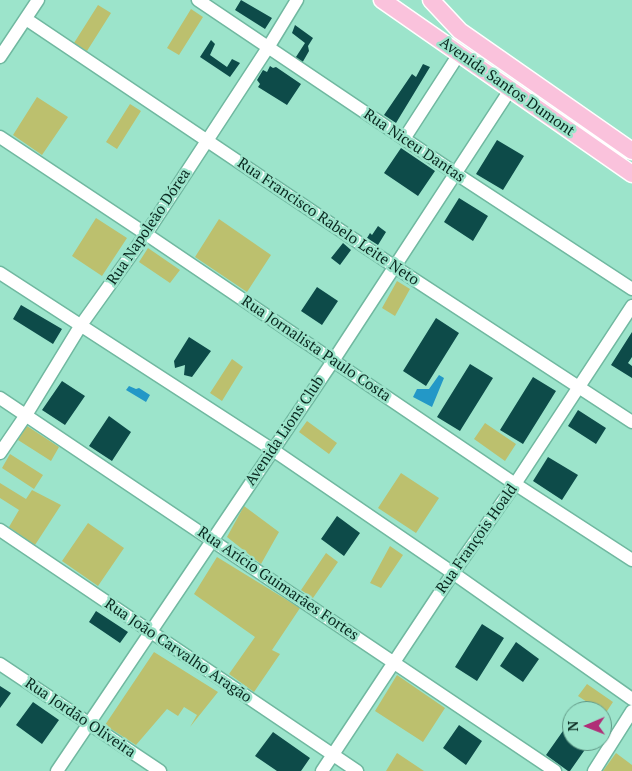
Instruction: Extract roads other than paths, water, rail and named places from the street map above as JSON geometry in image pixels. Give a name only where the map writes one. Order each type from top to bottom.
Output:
[{"type":"main road","name":"Avenida Santos Dumont","points":[[382,0],[632,174]]},
{"type":"main road","name":"Avenida Santos Dumont","points":[[431,0],[460,31],[632,151]]},
{"type":"street","points":[[0,57],[38,0]]},
{"type":"street","name":"Rua Niceu Dantas","points":[[198,0],[269,46],[454,174],[632,289]]},
{"type":"street","name":"Rua Napoleão Dórea","points":[[0,454],[81,324],[146,234],[297,0]]},
{"type":"street","name":"Rua Francisco Rabelo Leite Neto","points":[[26,19],[395,267],[632,422]]},
{"type":"street","points":[[404,139],[459,54]]},
{"type":"street","name":"Avenida Lions Club","points":[[57,771],[333,361],[510,90]]},
{"type":"street","name":"Rua Jornalista Paulo Costa","points":[[0,137],[515,484],[632,560]]},
{"type":"street","points":[[0,272],[273,450],[453,572],[632,699]]},
{"type":"street","name":"Rua François Hoald","points":[[322,771],[632,306]]},
{"type":"street","name":"Rua Arício Guimarães Fortes","points":[[0,398],[555,771]]},
{"type":"street","name":"Rua João Carvalho Aragão","points":[[0,530],[356,771]]},
{"type":"street","name":"Rua Jordão Oliveira","points":[[0,664],[160,771]]},
{"type":"street","points":[[594,771],[632,711]]},
{"type":"water","points":[[439,375],[444,378],[432,407],[413,397],[417,389],[429,389]]},
{"type":"water","points":[[129,386],[136,389],[139,388],[150,395],[146,402],[126,390]]}]
